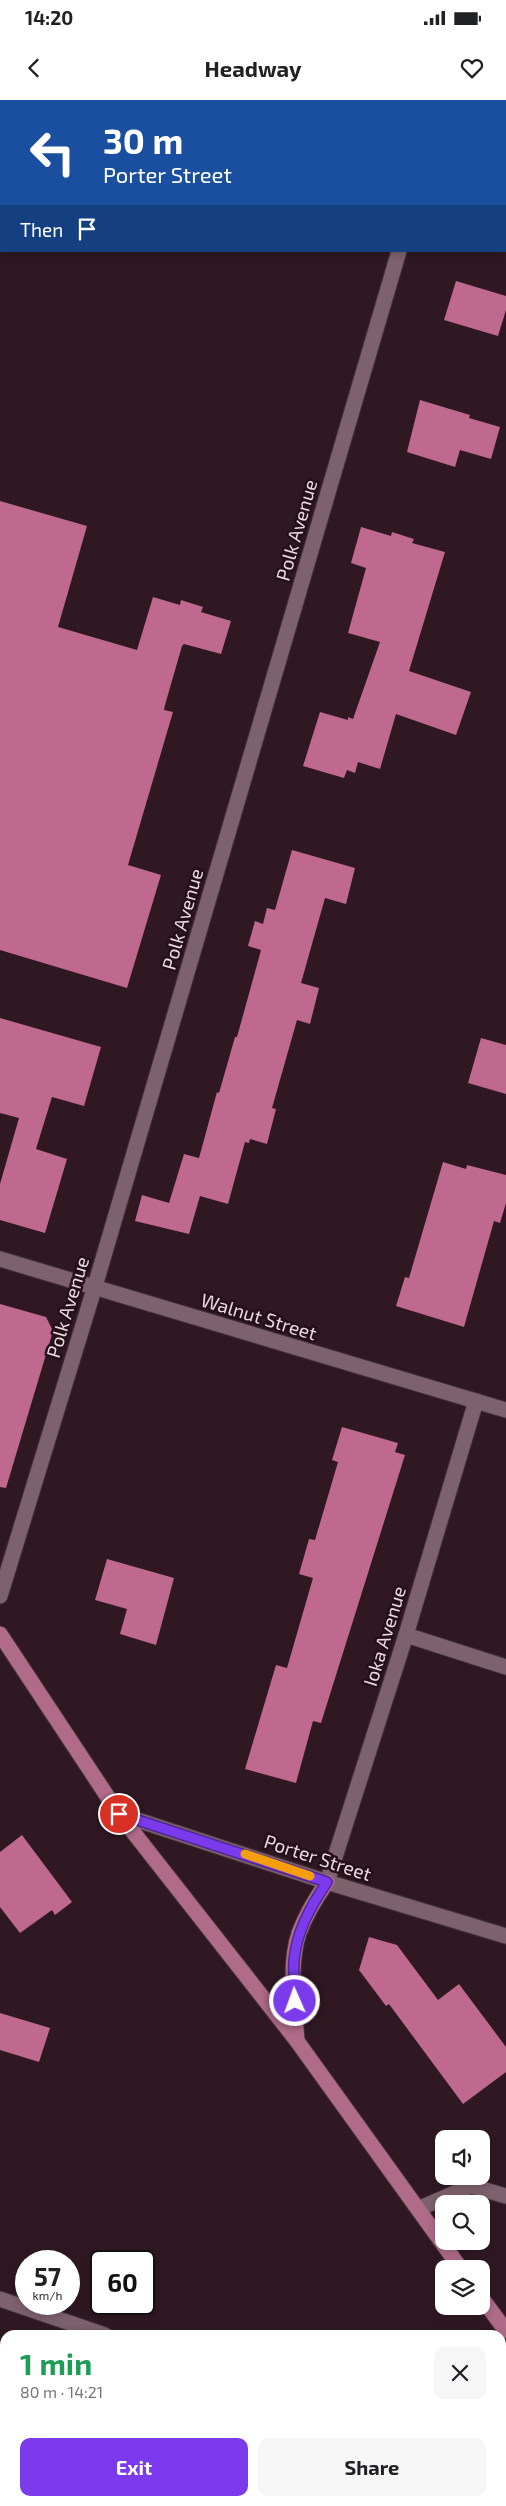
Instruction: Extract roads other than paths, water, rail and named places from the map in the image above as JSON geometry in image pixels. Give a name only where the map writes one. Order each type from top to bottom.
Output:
[{"type":"main road","points":[[0,1634],[119,1814],[297,2041],[455,2260]]},
{"type":"main road","points":[[297,2041],[294,1962],[299,1934],[311,1907],[327,1882]]},
{"type":"main road","points":[[490,2310],[505,2330]]},
{"type":"street","name":"Polk Avenue","points":[[0,1596],[94,1286],[400,252]]},
{"type":"street","name":"Walnut Street","points":[[0,1259],[506,1410]]},
{"type":"street","name":"Ioka Avenue","points":[[327,1882],[406,1635],[476,1401]]},
{"type":"street","points":[[406,1635],[506,1667]]},
{"type":"street","name":"Porter Street","points":[[119,1814],[327,1882],[506,1936]]},
{"type":"street","points":[[418,2209],[471,2186],[506,2196]]},
{"type":"street","points":[[0,2299],[90,2330]]}]
